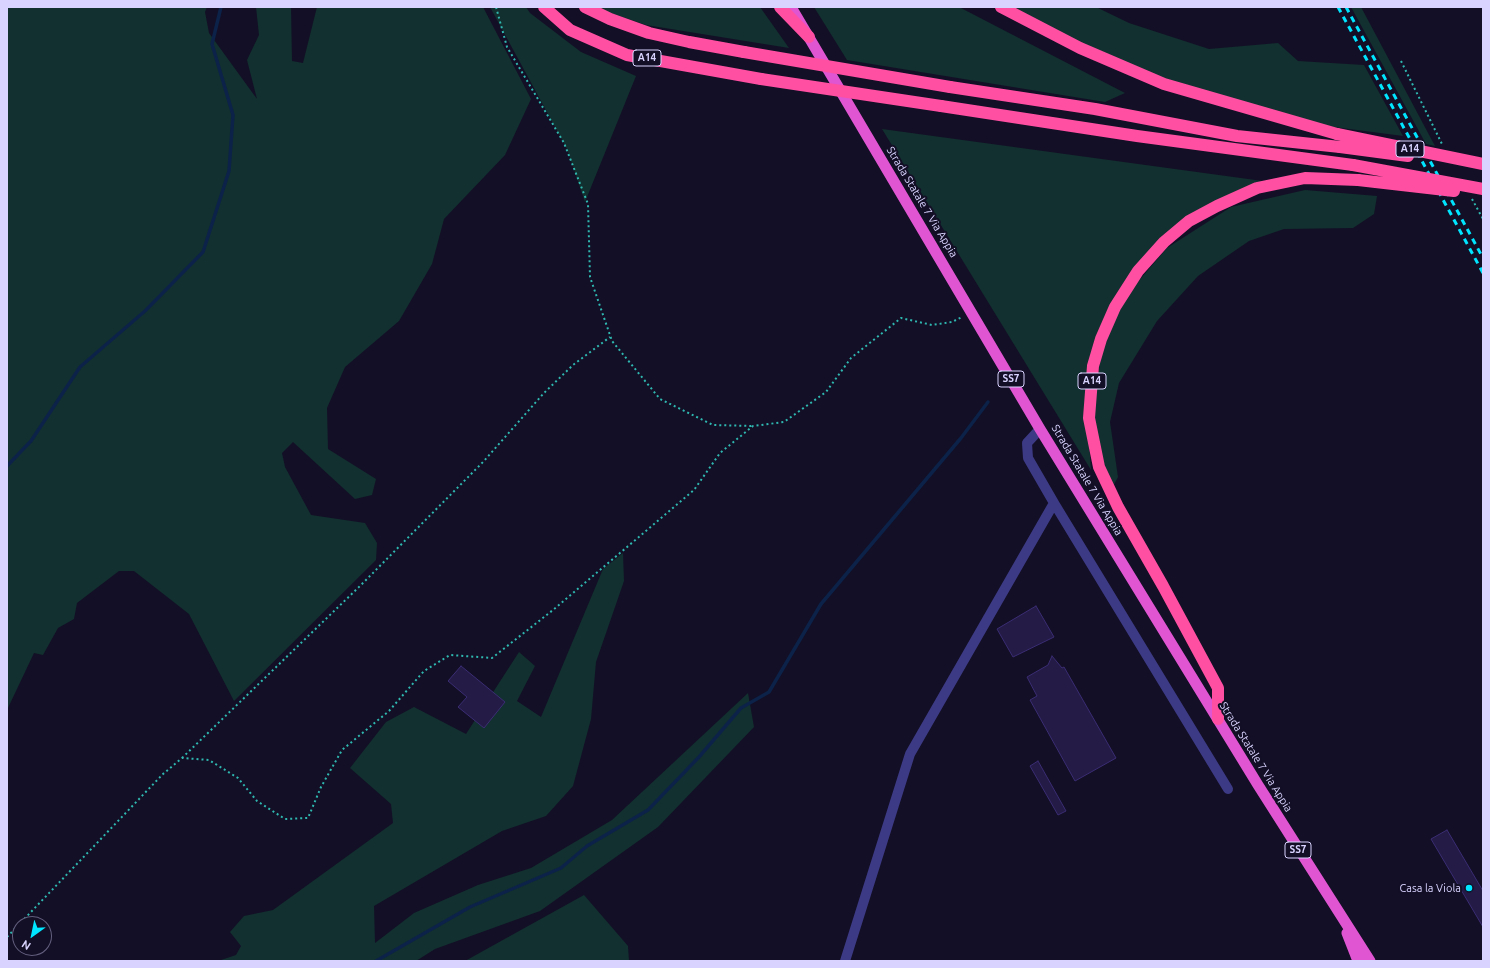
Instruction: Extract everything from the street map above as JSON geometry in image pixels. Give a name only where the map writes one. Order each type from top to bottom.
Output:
[{"type":"highway","name":"A14","points":[[544,7],[570,30],[627,55],[761,79],[1137,136],[1353,165],[1483,189]]},
{"type":"highway","name":"A14","points":[[585,7],[610,20],[649,33],[744,52],[950,87],[1095,109],[1237,136],[1483,165]]},
{"type":"highway","points":[[780,7],[809,37]]},
{"type":"highway","name":"Strada Statale 7 Via Appia","points":[[792,7],[1040,429],[1218,719],[1370,961]]},
{"type":"highway","name":"A14","points":[[1001,7],[1080,48],[1164,84],[1337,134],[1483,165]]},
{"type":"highway","name":"A14","points":[[1218,719],[1218,688],[1118,507],[1099,467],[1089,418],[1093,366],[1101,339],[1115,307],[1138,270],[1164,242],[1189,221],[1217,206],[1257,188],[1305,178],[1358,180],[1477,196]]},
{"type":"highway","name":"SS7","points":[[1340,914],[1358,961]]},
{"type":"street","points":[[1040,429],[1026,442],[1028,458],[1228,789]]},
{"type":"street","points":[[845,961],[910,754],[1054,503]]},
{"type":"path","points":[[496,7],[507,47],[564,143],[588,204],[590,277],[610,337],[660,399],[713,425],[753,426],[784,422],[826,392],[851,358],[901,318],[932,325],[952,322],[972,312]]},
{"type":"path","points":[[1401,61],[1445,148]]},
{"type":"path","points":[[1477,196],[1483,219]]},
{"type":"path","points":[[7,937],[163,774],[182,758],[361,585],[484,461],[544,393],[573,365],[610,337]]},
{"type":"path","points":[[182,758],[209,760],[238,778],[257,801],[285,819],[308,818],[321,788],[342,750],[389,710],[424,672],[450,655],[492,658],[553,610],[694,490],[720,453],[753,426]]},
{"type":"green space","points":[[7,7],[207,7],[205,12],[209,33],[257,99],[247,60],[259,35],[256,7],[291,7],[292,61],[303,63],[317,7],[483,7],[531,99],[505,155],[444,219],[432,264],[399,321],[345,367],[327,408],[328,449],[376,479],[372,495],[355,499],[293,442],[282,453],[285,467],[311,515],[365,523],[377,543],[376,560],[234,701],[189,614],[134,571],[119,571],[77,603],[74,619],[58,628],[43,655],[34,653],[7,710]]},
{"type":"green space","points":[[490,7],[526,7],[530,13],[581,52],[636,76],[585,202],[567,149]]},
{"type":"green space","points":[[593,7],[760,7],[789,48],[646,25]]},
{"type":"green space","points":[[814,7],[959,7],[1125,93],[1105,102],[847,60]]},
{"type":"green space","points":[[1009,7],[1096,7],[1129,23],[1209,49],[1278,43],[1298,61],[1364,65],[1403,136],[1334,127],[1250,110],[1109,62]]},
{"type":"green space","points":[[1351,7],[1361,7],[1435,146],[1426,144]]},
{"type":"green space","points":[[882,129],[1270,182],[1181,227],[1109,308],[1085,385],[1091,470]]},
{"type":"green space","points":[[1305,190],[1377,196],[1374,214],[1353,228],[1284,229],[1249,241],[1198,276],[1157,321],[1119,383],[1110,422],[1118,477],[1110,492],[1090,417],[1105,336],[1129,292],[1167,248],[1231,207]]},
{"type":"green space","points":[[623,553],[624,581],[596,662],[591,719],[573,786],[546,816],[502,831],[374,906],[375,943],[414,913],[478,885],[531,868],[612,820],[748,693],[754,727],[658,827],[540,911],[435,949],[416,961],[218,961],[236,955],[241,946],[230,932],[244,916],[273,910],[393,823],[391,804],[350,768],[386,722],[414,707],[466,734],[519,652],[535,666],[517,701],[541,717],[603,569]]},
{"type":"green space","points":[[584,895],[628,946],[629,961],[465,961]]},
{"type":"building","points":[[1036,606],[1054,637],[1013,657],[997,629]]},
{"type":"building","points":[[1052,656],[1062,668],[1064,667],[1116,758],[1075,781],[1030,700],[1037,696],[1027,677],[1048,665]]},
{"type":"building","points":[[461,666],[505,702],[484,728],[458,707],[467,697],[448,681]]},
{"type":"building","points":[[1038,761],[1066,811],[1058,815],[1030,766]]},
{"type":"building","points":[[1447,830],[1483,891],[1483,927],[1431,839]]},
{"type":"waterway","points":[[7,466],[31,441],[80,367],[145,311],[203,252],[229,171],[233,115],[212,44],[221,7]]},
{"type":"waterway","points":[[376,961],[470,907],[561,868],[587,846],[648,810],[699,757],[741,708],[769,692],[821,604],[961,438],[988,402]]},
{"type":"railway","points":[[1338,7],[1483,273]]},
{"type":"railway","points":[[1346,7],[1483,258]]},
{"type":"place","name":"Casa la Viola","points":[[1469,888]]}]
